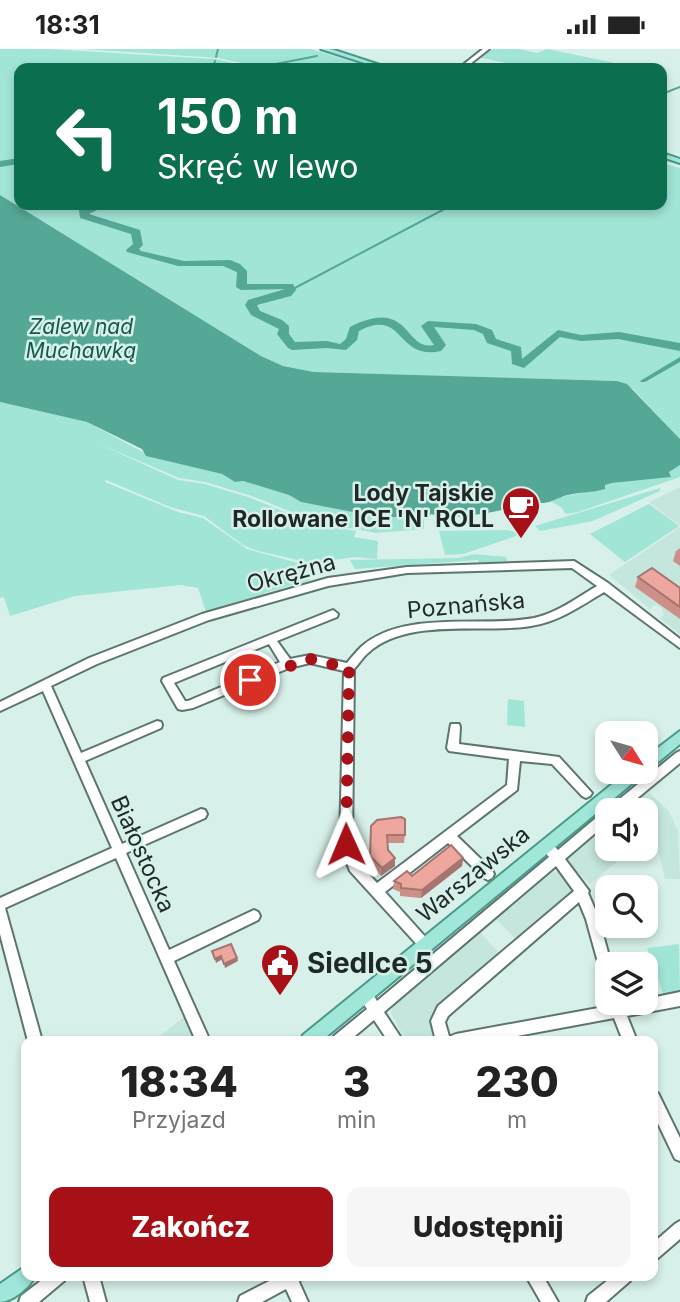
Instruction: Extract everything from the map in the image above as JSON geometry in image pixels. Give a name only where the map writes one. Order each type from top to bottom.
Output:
[{"type":"main road","points":[[324,49],[370,63]]},
{"type":"main road","points":[[658,754],[680,736]]},
{"type":"main road","name":"Warszawska","points":[[315,1036],[621,784]]},
{"type":"main road","points":[[0,1296],[21,1279]]},
{"type":"street","points":[[468,63],[486,49]]},
{"type":"street","name":"Okrężna","points":[[0,707],[93,661],[206,617],[356,576],[407,570],[574,563],[680,644]]},
{"type":"street","name":"Poznańska","points":[[349,668],[363,649],[386,634],[414,629],[534,622],[562,612],[604,586]]},
{"type":"street","points":[[333,614],[167,681],[183,706],[287,664],[310,659],[349,668],[346,844],[354,867],[425,945]]},
{"type":"street","points":[[271,639],[287,664]]},
{"type":"street","name":"Białostocka","points":[[45,684],[201,1036]]},
{"type":"street","points":[[80,758],[157,725]]},
{"type":"street","points":[[455,727],[453,748],[555,760],[586,793]]},
{"type":"street","points":[[376,891],[513,787],[515,756]]},
{"type":"street","points":[[629,798],[680,756]]},
{"type":"street","points":[[0,904],[201,814]]},
{"type":"street","points":[[345,1036],[595,826]]},
{"type":"street","points":[[449,836],[488,874]]},
{"type":"street","points":[[546,846],[583,891],[601,952]]},
{"type":"street","points":[[442,1036],[439,1021],[443,1011],[583,891]]},
{"type":"street","points":[[0,910],[34,1036]]},
{"type":"street","points":[[167,958],[254,916]]},
{"type":"street","points":[[365,995],[394,1036]]},
{"type":"street","points":[[658,1002],[680,999]]},
{"type":"street","points":[[480,1036],[595,1012]]},
{"type":"street","points":[[620,1015],[628,1036]]},
{"type":"street","points":[[658,1120],[680,1154]]},
{"type":"street","points":[[658,1248],[680,1229]]},
{"type":"street","points":[[27,1302],[53,1281]]},
{"type":"street","points":[[92,1281],[98,1302]]},
{"type":"street","points":[[246,1302],[282,1281]]},
{"type":"street","points":[[293,1281],[300,1302]]},
{"type":"street","points":[[537,1281],[550,1302]]},
{"type":"street","points":[[594,1302],[619,1281]]},
{"type":"shaded area","points":[[0,49],[48,49],[215,59],[233,63],[14,63],[14,204],[0,195]]},
{"type":"shaded area","points":[[83,49],[311,49],[356,63],[242,63],[219,58]]},
{"type":"shaded area","points":[[487,49],[519,49],[537,53],[547,49],[615,63],[506,63],[477,57]]},
{"type":"shaded area","points":[[667,164],[680,168],[680,439],[633,389],[617,381],[314,372],[283,366],[261,356],[24,210],[667,210]]},
{"type":"shaded area","points":[[0,402],[87,422],[154,458],[222,474],[235,482],[243,481],[289,495],[301,502],[389,517],[432,519],[424,520],[424,529],[376,533],[316,522],[252,496],[205,482],[179,478],[97,443],[178,480],[205,484],[251,498],[314,524],[356,531],[354,537],[378,541],[377,559],[356,557],[311,563],[258,551],[243,545],[204,516],[170,507],[106,480],[105,482],[178,512],[203,518],[247,549],[298,563],[310,580],[264,593],[266,597],[206,612],[198,588],[181,585],[75,596],[10,616],[4,597],[0,598]]},
{"type":"shaded area","points":[[680,465],[680,477],[578,512],[566,514],[552,502],[560,497],[604,489],[605,485],[612,483],[670,477],[669,472]]},
{"type":"shaded area","points":[[680,487],[680,526],[649,502]]},
{"type":"shaded area","points":[[660,488],[660,491],[593,521],[540,531],[535,526]]},
{"type":"shaded area","points":[[649,504],[679,526],[625,562],[590,534]]},
{"type":"shaded area","points":[[680,527],[680,634],[660,618],[664,615],[656,604],[650,609],[609,575]]},
{"type":"shaded area","points":[[508,530],[522,534],[463,554],[445,555],[439,531]]},
{"type":"shaded area","points":[[475,554],[506,557],[508,562],[480,564],[478,560],[355,569],[350,560],[458,558]]},
{"type":"shaded area","points":[[508,699],[524,701],[525,727],[507,725]]},
{"type":"shaded area","points":[[646,790],[655,798],[637,798]]},
{"type":"shaded area","points":[[658,801],[668,810],[678,831],[680,879],[665,879],[658,850]]},
{"type":"shaded area","points":[[595,832],[595,861],[618,861],[601,875],[595,875],[595,880],[590,884],[568,863],[566,857]]},
{"type":"shaded area","points":[[549,871],[559,872],[573,887],[573,894],[519,942],[494,917]]},
{"type":"shaded area","points":[[478,930],[502,956],[432,1017],[435,1036],[403,1035],[391,1014],[393,1002]]},
{"type":"shaded area","points":[[679,944],[680,993],[664,996],[658,979],[658,952],[648,952],[647,948]]},
{"type":"shaded area","points":[[184,1017],[193,1036],[159,1036]]},
{"type":"water","name":"Zalew nad Muchawką","points":[[0,195],[14,204],[14,210],[24,210],[261,356],[283,366],[314,372],[617,381],[627,384],[680,439],[680,465],[669,472],[671,477],[612,483],[605,485],[605,489],[493,512],[452,517],[431,514],[429,517],[379,517],[301,502],[289,495],[243,481],[235,482],[222,474],[146,456],[142,449],[87,422],[0,402]]},
{"type":"building","points":[[652,568],[680,588],[680,607],[638,577]]},
{"type":"building","points":[[401,817],[405,819],[405,835],[387,835],[388,850],[395,858],[382,868],[370,856],[371,826],[377,820]]},
{"type":"building","points":[[451,845],[463,858],[422,890],[401,888],[401,884],[394,881],[407,871],[412,876]]},
{"type":"building","points":[[231,944],[237,958],[224,964],[221,956],[215,959],[212,951]]},
{"type":"waterway","points":[[216,57],[218,49]]},
{"type":"waterway","points":[[281,63],[317,56]]},
{"type":"waterway","points":[[667,92],[680,87]]},
{"type":"waterway","points":[[0,164],[14,162]]},
{"type":"waterway","points":[[88,210],[83,212],[84,216],[136,232],[138,245],[131,250],[184,264],[223,263],[237,266],[242,271],[241,287],[289,286],[291,290],[287,294],[252,302],[251,305],[255,313],[278,322],[285,328],[283,334],[292,346],[327,344],[342,348],[351,340],[354,329],[383,319],[393,323],[416,346],[425,350],[437,349],[440,345],[427,326],[432,323],[476,327],[488,332],[491,341],[517,349],[516,361],[524,364],[558,333],[581,338],[619,335],[680,347]]},
{"type":"waterway","points":[[291,290],[443,210]]},
{"type":"waterway","points":[[643,381],[680,359]]},
{"type":"place","name":"Lody Tajskie Rollowane ICE 'N' ROLL","points":[[521,540]]},
{"type":"place","name":"Siedlce 5","points":[[280,997]]},
{"type":"route","points":[[250,680],[303,659],[321,660],[349,668],[346,844]]}]
